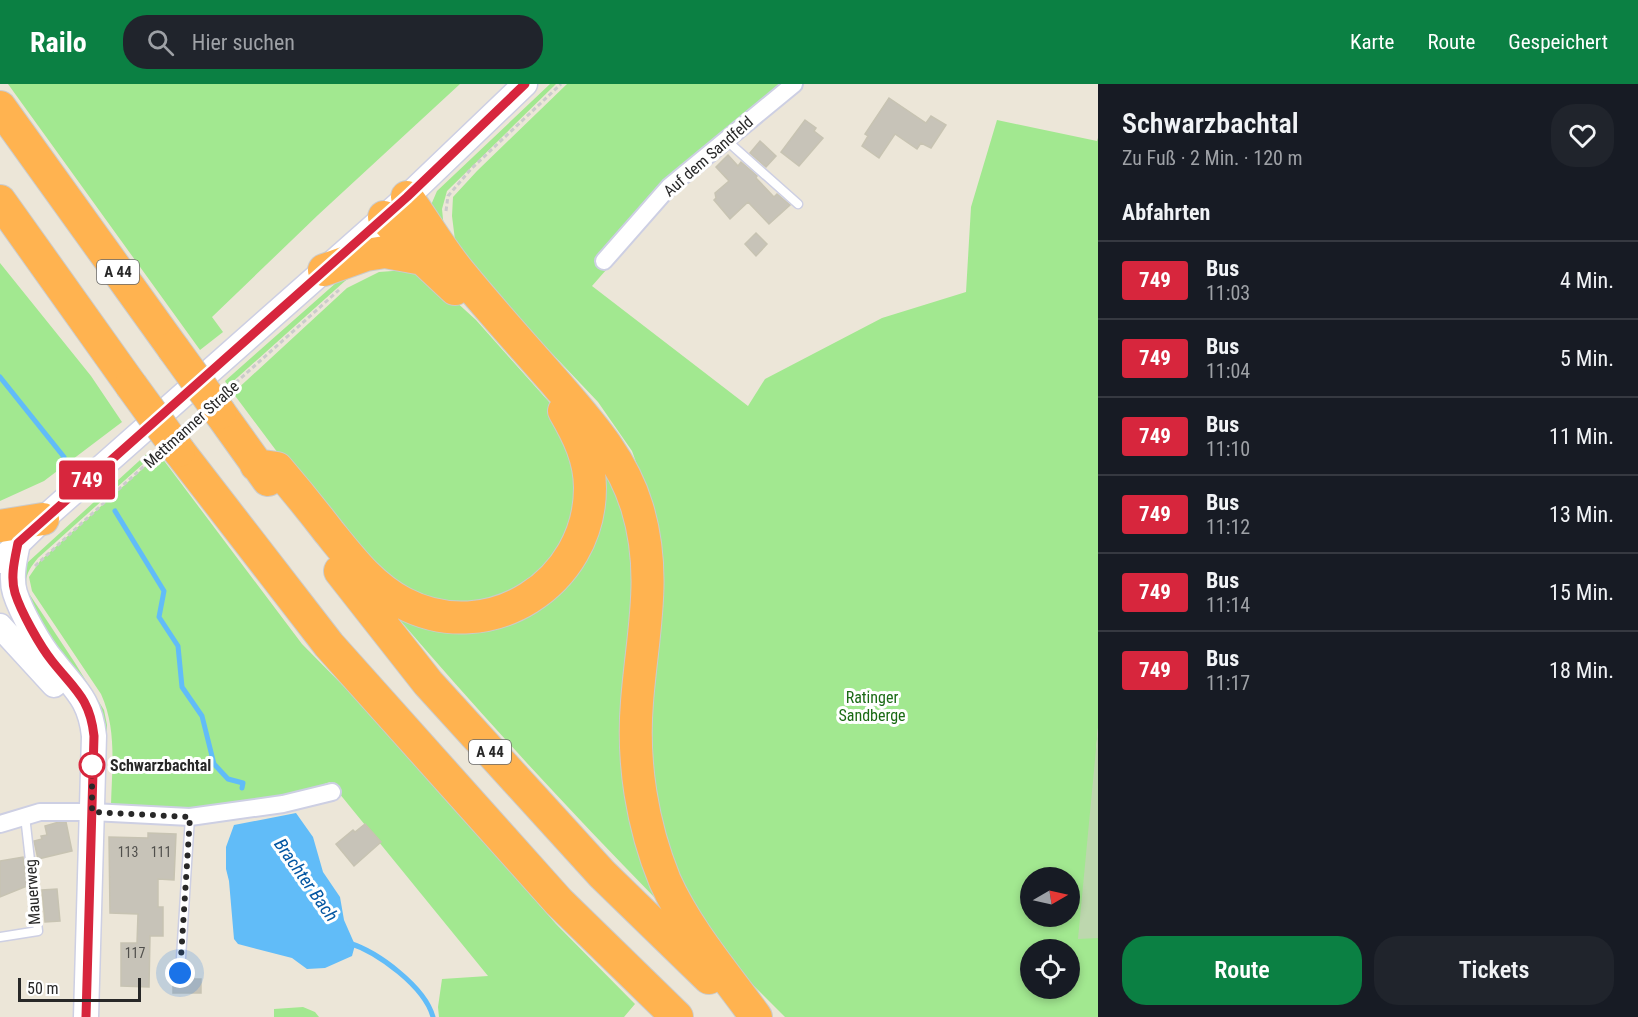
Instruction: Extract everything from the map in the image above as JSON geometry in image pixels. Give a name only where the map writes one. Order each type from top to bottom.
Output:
[{"type":"highway","name":"A 44","points":[[0,107],[173,348],[223,402],[256,465],[428,683],[602,874],[749,1017]]},
{"type":"highway","points":[[407,197],[459,272],[599,433],[631,488],[643,529],[649,588],[637,702],[636,747],[647,829],[666,882],[694,932],[756,1017]]},
{"type":"highway","points":[[0,201],[130,385],[167,453],[329,645],[559,902],[677,1017]]},
{"type":"highway","points":[[256,465],[278,468],[359,570],[375,585],[405,604],[429,613],[471,619],[514,607],[536,594],[563,568],[575,548],[586,520],[589,504],[588,468],[581,443],[563,410],[445,277],[423,259],[384,217]]},
{"type":"highway","points":[[0,238],[72,300]]},
{"type":"highway","points":[[333,279],[366,255],[385,252],[423,259]]},
{"type":"highway","points":[[9,535],[43,519]]},
{"type":"main road","name":"Mettmanner Straße","points":[[43,519],[333,279],[384,217],[525,84]]},
{"type":"main road","points":[[0,561],[9,535]]},
{"type":"main road","points":[[9,535],[14,592],[51,659]]},
{"type":"main road","points":[[0,594],[85,700],[92,716],[94,736],[86,1017]]},
{"type":"main road","points":[[0,626],[72,705],[93,758]]},
{"type":"street","name":"Auf dem Sandfeld","points":[[604,261],[669,187],[794,84]]},
{"type":"street","points":[[0,824],[40,812],[190,817],[283,804],[332,792]]},
{"type":"lane","points":[[726,140],[798,204]]},
{"type":"lane","name":"Mauerweg","points":[[0,938],[38,931],[25,816]]},
{"type":"lane","points":[[180,973],[190,817]]},
{"type":"path","points":[[445,213],[448,196],[471,169],[561,84]]},
{"type":"path","name":"Mettmanner Straße","points":[[223,402],[333,279]]},
{"type":"path","name":"Mettmanner Straße","points":[[31,570],[167,453]]},
{"type":"green space","points":[[8,84],[460,84],[212,317],[223,332],[200,350]]},
{"type":"green space","points":[[550,84],[556,84],[447,191],[442,209],[444,229],[431,205],[437,191]]},
{"type":"green space","name":"Ratinger Sandberge","points":[[567,84],[804,84],[678,188],[592,286],[748,406],[765,379],[882,318],[966,292],[971,207],[997,120],[1097,141],[1098,138],[1098,728],[1096,751],[1098,751],[1098,1017],[785,1017],[739,971],[706,925],[680,879],[660,817],[649,746],[652,506],[632,451],[598,402],[472,269],[456,248],[452,216],[453,197]]},
{"type":"green space","points":[[0,263],[91,376],[122,422],[44,481],[0,501]]},
{"type":"green space","points":[[420,269],[476,320],[550,403],[569,430],[579,457],[578,520],[529,591],[445,610],[364,568],[233,393],[347,288],[379,272]]},
{"type":"green space","points":[[360,270],[228,386],[225,381],[337,282]]},
{"type":"green space","points":[[150,451],[153,455],[38,558],[27,578],[28,592],[104,710],[107,725],[106,765],[101,760],[84,688],[32,607],[21,577],[27,563]]},
{"type":"green space","points":[[590,453],[630,506],[657,900],[494,727],[399,619],[396,610],[453,626],[571,569]]},
{"type":"green space","points":[[159,454],[302,644],[375,718],[556,924],[635,1004],[624,1017],[439,1017],[442,979],[488,976],[330,782],[286,798],[189,813],[111,805],[112,748],[106,707],[101,694],[32,591],[29,577],[40,561]]},
{"type":"green space","points":[[1098,728],[1098,938],[1078,939]]},
{"type":"green space","points":[[303,1007],[315,1012],[319,1017],[274,1017],[274,1009]]},
{"type":"water","points":[[296,813],[313,837],[323,872],[340,897],[344,920],[355,945],[352,956],[325,968],[307,969],[292,958],[238,944],[234,939],[226,869],[226,847],[234,825]]},
{"type":"building","points":[[889,98],[926,123],[931,116],[946,125],[931,148],[921,143],[917,149],[895,134],[879,158],[862,146],[868,136],[865,134]]},
{"type":"building","points":[[805,120],[816,128],[814,131],[823,138],[799,166],[781,152]]},
{"type":"building","points":[[760,141],[776,156],[766,167],[750,153]]},
{"type":"building","points":[[728,155],[738,166],[741,162],[757,176],[756,178],[774,197],[777,194],[790,205],[769,224],[748,202],[730,219],[714,200],[715,193],[729,181],[716,167]]},
{"type":"building","points":[[756,233],[767,244],[756,256],[745,244]]},
{"type":"building","points":[[66,822],[72,851],[38,859],[34,841],[47,835],[45,826]]},
{"type":"building","points":[[365,824],[381,842],[354,866],[336,844],[353,830],[355,832]]},
{"type":"building","points":[[148,833],[176,834],[174,880],[158,879],[158,907],[163,907],[163,936],[150,936],[149,987],[121,986],[121,943],[137,943],[138,914],[110,913],[109,837],[148,838]]},
{"type":"building","points":[[23,857],[27,886],[0,897],[0,861]]},
{"type":"building","points":[[57,889],[60,921],[45,922],[42,890]]},
{"type":"building","points":[[173,979],[201,979],[201,993],[173,993]]},
{"type":"waterway","name":"Brachter Bach","points":[[0,377],[64,457]]},
{"type":"waterway","name":"Brachter Bach","points":[[115,511],[164,591],[159,617],[178,646],[182,687],[202,716],[214,764],[228,779],[243,783],[242,788]]},
{"type":"waterway","name":"Brachter Bach","points":[[349,943],[373,954],[399,972],[421,994],[433,1017]]},
{"type":"bus line","name":"749","points":[[86,1017],[94,736],[92,716],[85,700],[51,659],[14,592],[13,567],[18,543],[407,197],[525,84]]},
{"type":"place","name":"Schwarzbachtal","points":[[92,765]]},
{"type":"route","points":[[92,765],[92,812],[190,817],[180,973]]}]
